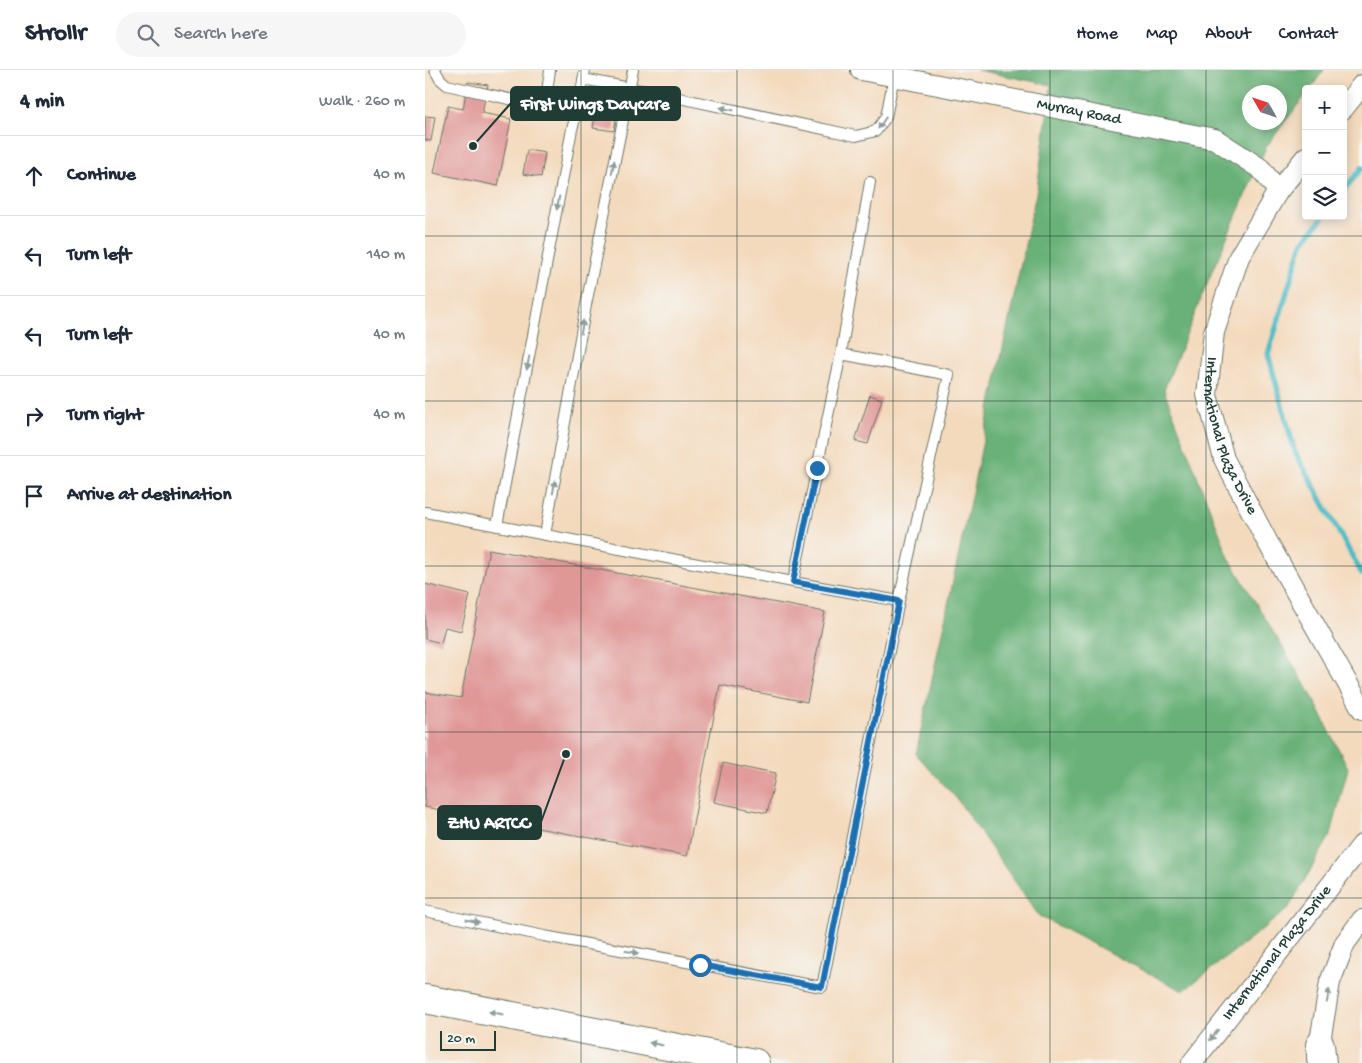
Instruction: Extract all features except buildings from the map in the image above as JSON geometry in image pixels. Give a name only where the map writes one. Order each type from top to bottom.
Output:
[{"type":"street","name":"Murray Road","points":[[861,70],[1215,139],[1261,170],[1279,191]]},
{"type":"street","points":[[1347,104],[1362,85]]},
{"type":"street","name":"International Plaza Drive","points":[[1302,161],[1279,191],[1239,257],[1214,332],[1207,395],[1224,459],[1267,541],[1362,708]]},
{"type":"street","name":"International Plaza Drive","points":[[1192,1063],[1362,845]]},
{"type":"street","points":[[1319,1057],[1330,982],[1345,943],[1362,920]]},
{"type":"street","points":[[425,1000],[755,1063]]},
{"type":"lane","points":[[435,70],[440,79],[447,85],[527,102],[537,102],[547,92],[550,70]]},
{"type":"lane","points":[[545,535],[586,305],[633,70]]},
{"type":"lane","points":[[497,526],[570,138],[579,109],[584,75],[629,89],[656,93],[856,136],[876,132],[886,117],[894,76]]},
{"type":"lane","points":[[793,582],[841,354],[870,182]]},
{"type":"lane","points":[[425,911],[544,936],[822,987],[899,601],[949,376],[841,354]]},
{"type":"lane","points":[[425,512],[899,601]]},
{"type":"green space","points":[[977,70],[1324,70],[1313,85],[1302,85],[1302,99],[1287,119],[1287,85],[1242,85],[1242,130],[1279,130],[1266,147],[1208,281],[1164,390],[1229,558],[1313,698],[1348,768],[1331,834],[1288,909],[1183,991],[1039,916],[957,799],[916,754],[1037,189],[1051,85]]},
{"type":"waterway","points":[[1347,186],[1362,168]]},
{"type":"waterway","points":[[1321,220],[1302,243],[1268,354],[1295,452],[1362,574]]},
{"type":"place","name":"First Wings Daycare","points":[[473,146]]},
{"type":"place","name":"ZHU ARTCC","points":[[566,754]]},
{"type":"route","points":[[700,965],[822,987],[899,601],[793,582],[817,468]]}]
